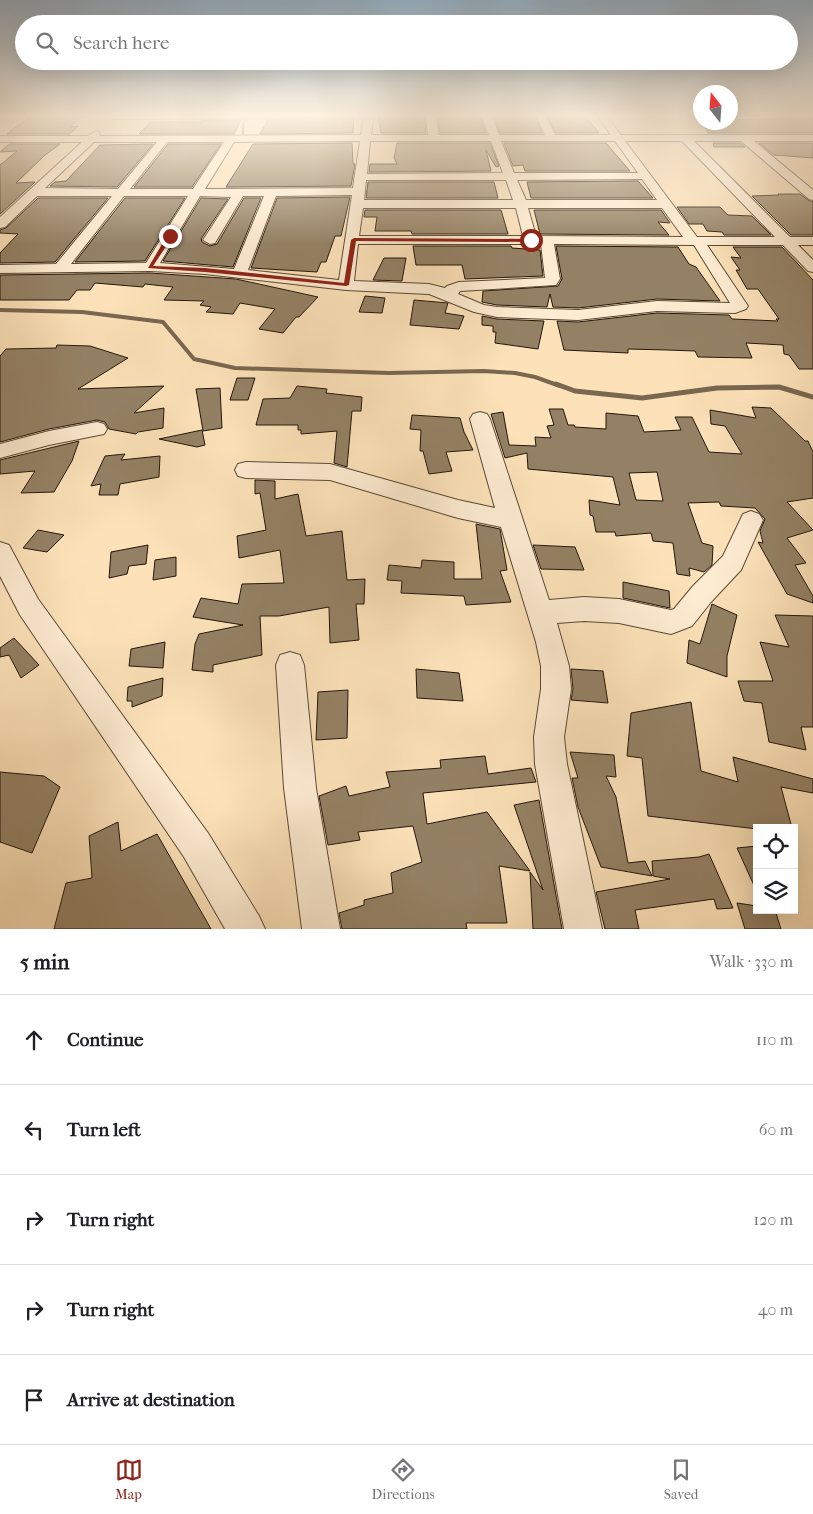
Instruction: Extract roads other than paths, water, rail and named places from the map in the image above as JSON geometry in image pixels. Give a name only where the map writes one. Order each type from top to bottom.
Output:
[{"type":"street","points":[[0,224],[71,158]]},
{"type":"street","points":[[60,268],[148,158]]},
{"type":"street","points":[[150,267],[218,158]]},
{"type":"street","points":[[346,285],[354,240],[357,198],[363,158]]},
{"type":"street","points":[[503,158],[521,204],[531,240]]},
{"type":"street","points":[[0,269],[150,267],[346,285],[429,289],[450,295],[487,311],[541,314],[578,315],[657,306],[735,308],[740,306],[696,241],[665,204],[634,158]]},
{"type":"street","points":[[704,158],[813,268]]},
{"type":"street","points":[[768,158],[813,196]]},
{"type":"street","points":[[360,177],[647,176]]},
{"type":"street","points":[[35,192],[271,193],[521,204],[665,204]]},
{"type":"street","points":[[210,240],[239,193]]},
{"type":"street","points":[[239,274],[271,193]]},
{"type":"street","points":[[8,201],[25,201]]},
{"type":"street","points":[[354,240],[813,241]]},
{"type":"street","points":[[450,295],[452,289],[460,287],[550,282],[553,279],[548,240]]},
{"type":"street","points":[[480,419],[555,666],[556,689],[549,737],[551,764],[583,929]]},
{"type":"street","points":[[0,451],[97,428]]},
{"type":"street","points":[[246,470],[330,472],[458,509],[510,520]]},
{"type":"street","points":[[540,612],[584,609],[619,611],[677,622],[683,618],[702,594],[732,563],[751,520]]},
{"type":"street","points":[[0,552],[29,606],[196,844],[246,929]]},
{"type":"street","points":[[290,665],[300,788],[321,929]]},
{"type":"waterway","points":[[0,310],[82,312],[163,322],[194,359],[235,368],[389,373],[484,371],[515,373],[535,377],[560,386]]},
{"type":"waterway","points":[[556,384],[575,391],[642,398],[717,388],[779,387],[813,397]]}]
